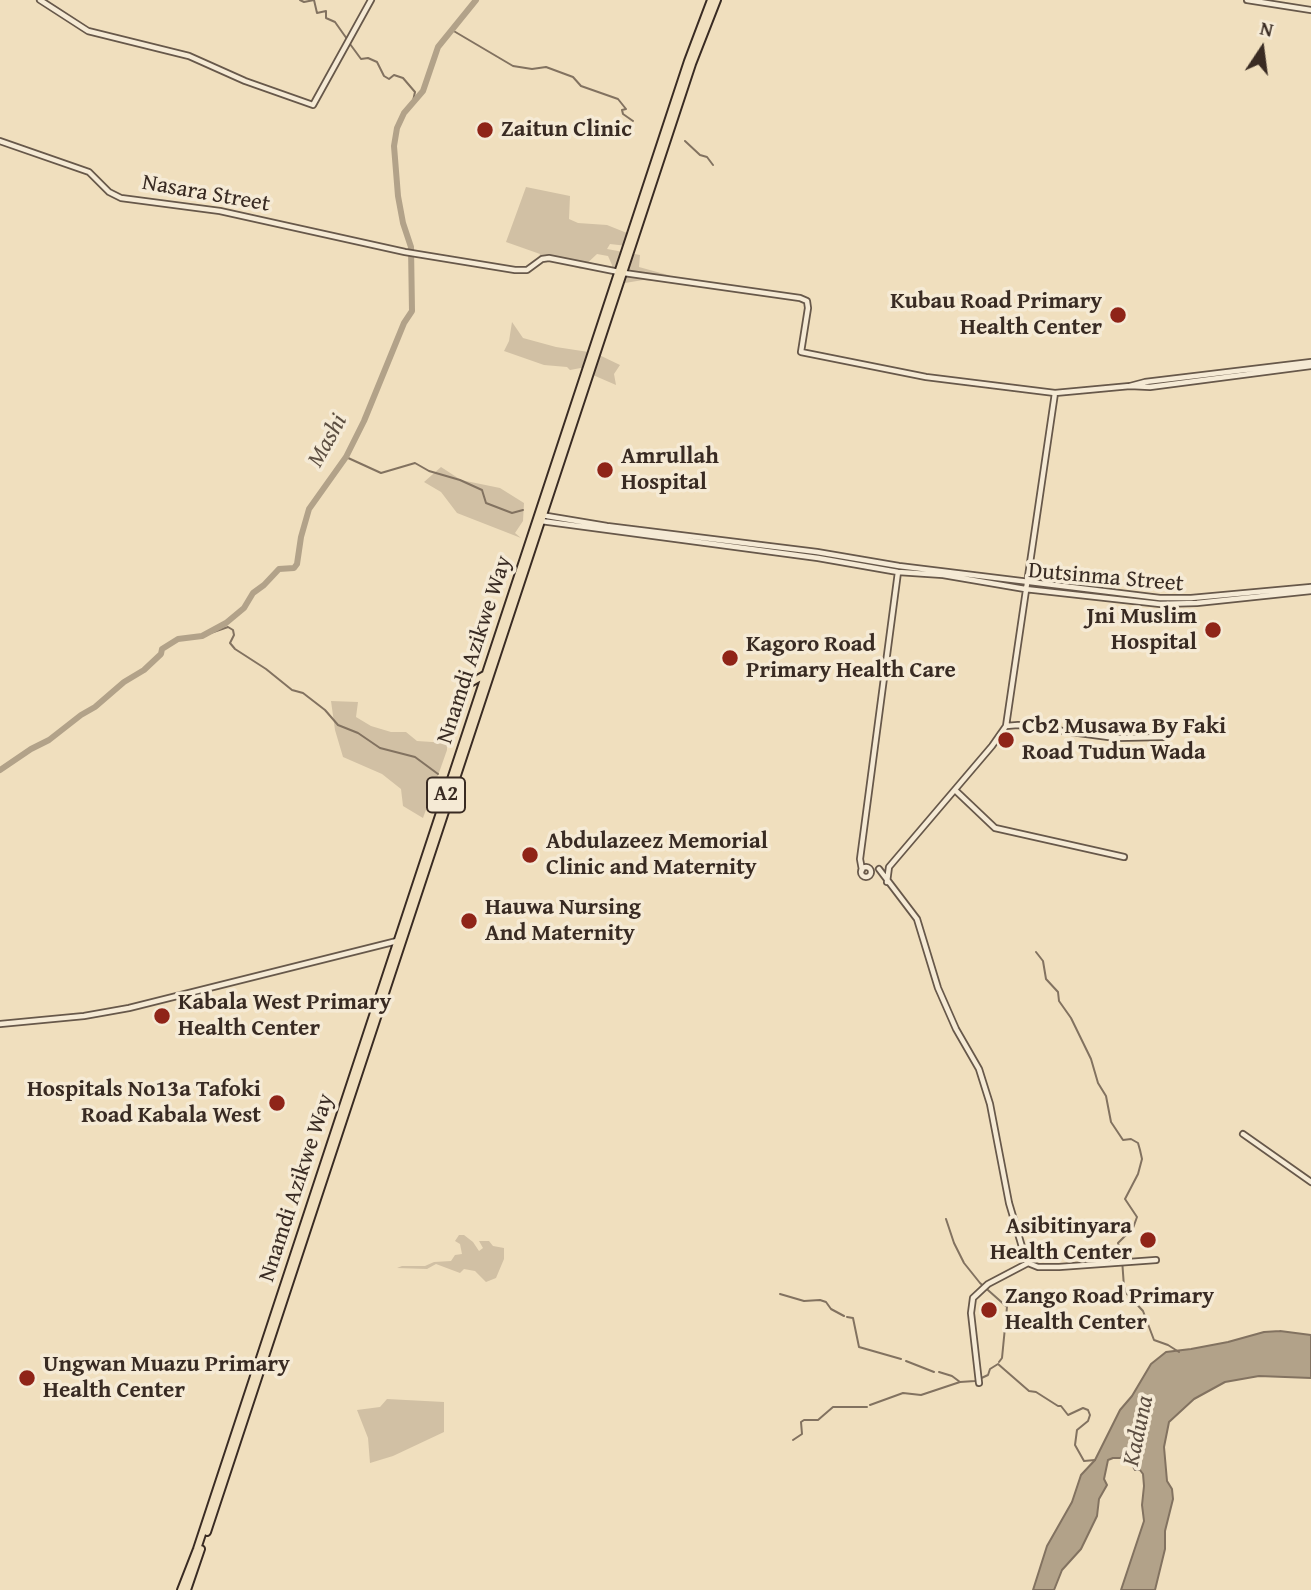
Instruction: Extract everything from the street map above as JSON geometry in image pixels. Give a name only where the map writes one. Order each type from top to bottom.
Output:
[{"type":"highway","name":"Nnamdi Azikwe Way","points":[[621,273],[695,41],[711,0]]},
{"type":"highway","name":"Nnamdi Azikwe Way","points":[[187,1590],[621,273],[692,64],[717,0]]},
{"type":"highway","name":"Nnamdi Azikwe Way","points":[[181,1590],[197,1549],[540,518]]},
{"type":"highway","points":[[465,686],[486,674]]},
{"type":"street","points":[[40,0],[88,31],[189,56],[245,81],[310,105],[314,104],[348,46],[371,0]]},
{"type":"street","points":[[1247,0],[1311,10]]},
{"type":"street","name":"Nasara Street","points":[[0,141],[89,172],[109,192],[121,198],[220,211],[405,252],[522,271],[549,258],[621,273],[800,298],[807,301],[808,308],[801,352],[926,377],[1055,393]]},
{"type":"street","points":[[862,870],[865,867],[870,871],[886,871],[1006,726],[1055,393],[1130,386],[1150,387],[1311,364]]},
{"type":"street","name":"Dutsinma Street","points":[[540,518],[1165,604],[1311,589]]},
{"type":"street","points":[[886,871],[870,871],[863,876],[862,855],[898,569]]},
{"type":"street","points":[[1006,726],[1018,725],[1116,738],[1164,737]]},
{"type":"street","points":[[955,790],[995,828],[1124,857]]},
{"type":"street","points":[[862,855],[870,871]]},
{"type":"street","points":[[879,870],[886,871]]},
{"type":"street","points":[[886,871],[888,883],[917,919],[938,988],[956,1029],[979,1069],[989,1104],[1009,1203],[1028,1262],[1048,1267],[1156,1260]]},
{"type":"street","points":[[0,1024],[84,1016],[129,1008],[398,941]]},
{"type":"street","points":[[1243,1133],[1311,1182]]},
{"type":"street","points":[[979,1383],[971,1307],[973,1298],[986,1286],[1028,1262]]},
{"type":"shaded area","points":[[526,187],[570,196],[569,219],[578,223],[607,225],[637,237],[636,247],[610,244],[607,249],[640,255],[639,267],[668,275],[677,283],[643,280],[625,283],[612,274],[608,256],[597,254],[581,269],[574,267],[574,264],[539,258],[540,254],[506,242]]},
{"type":"shaded area","points":[[512,322],[523,338],[595,353],[620,365],[614,374],[616,385],[586,372],[586,367],[570,370],[567,367],[544,365],[504,351],[509,341]]},
{"type":"shaded area","points":[[441,467],[461,480],[500,488],[524,503],[523,521],[515,533],[521,538],[457,513],[441,492],[424,482]]},
{"type":"shaded area","points":[[331,701],[358,702],[356,717],[371,726],[391,732],[406,732],[417,741],[447,743],[447,750],[423,818],[403,806],[401,789],[382,774],[343,757],[335,730]]},
{"type":"shaded area","points":[[459,1235],[464,1235],[473,1242],[479,1251],[483,1248],[479,1241],[489,1241],[493,1246],[504,1248],[504,1259],[496,1278],[486,1282],[475,1271],[464,1269],[460,1273],[436,1264],[427,1269],[397,1268],[451,1261],[455,1255],[462,1254],[460,1244],[455,1241]]},
{"type":"shaded area","points":[[387,1399],[444,1402],[444,1432],[393,1456],[370,1463],[368,1438],[357,1410],[380,1407]]},
{"type":"water","name":"Kaduna","points":[[1280,1331],[1311,1335],[1311,1378],[1259,1376],[1225,1382],[1194,1399],[1169,1422],[1164,1447],[1167,1481],[1172,1489],[1173,1499],[1155,1590],[1121,1590],[1144,1521],[1143,1474],[1140,1470],[1135,1470],[1124,1451],[1121,1458],[1108,1460],[1104,1479],[1107,1485],[1099,1499],[1097,1516],[1081,1549],[1062,1570],[1054,1590],[1033,1590],[1047,1546],[1072,1502],[1081,1475],[1095,1460],[1120,1410],[1132,1396],[1151,1364],[1166,1352]]},
{"type":"waterway","points":[[300,0],[314,0],[317,13],[326,11],[326,18],[335,22],[347,39]]},
{"type":"waterway","name":"Mashi","points":[[0,770],[95,707],[124,682],[144,670],[161,654],[162,649],[178,639],[202,636],[226,623],[244,608],[253,593],[279,569],[294,568],[297,564],[309,509],[346,457],[364,421],[404,323],[412,311],[411,247],[398,196],[394,146],[397,128],[404,113],[423,91],[438,47],[476,0]]},
{"type":"waterway","points":[[452,30],[513,66],[532,69],[546,67],[573,77],[581,86],[618,99],[626,109],[622,110],[623,114],[633,121]]},
{"type":"waterway","points":[[350,44],[361,59],[368,58],[377,62],[384,76],[389,79],[394,75],[403,78],[415,92],[413,101]]},
{"type":"waterway","points":[[685,141],[700,155],[707,157],[713,165]]},
{"type":"waterway","points":[[346,457],[381,473],[415,463],[429,471],[482,490],[486,503],[512,513],[523,510]]},
{"type":"waterway","points":[[202,636],[228,627],[233,630],[230,643],[235,649],[292,690],[303,693],[325,710],[338,725],[358,733],[380,748],[415,757],[438,774]]},
{"type":"waterway","points":[[1036,952],[1043,961],[1046,979],[1058,992],[1059,1001],[1071,1018],[1091,1059],[1098,1083],[1106,1096],[1111,1122],[1123,1140],[1131,1139],[1138,1143],[1142,1159],[1138,1174],[1125,1199],[1137,1217],[1133,1228],[1118,1243],[1124,1287],[1143,1311],[1154,1340],[1179,1352]]},
{"type":"waterway","points":[[946,1219],[964,1263],[980,1283],[1007,1307],[1002,1358],[999,1362]]},
{"type":"waterway","points":[[780,1294],[804,1301],[826,1302],[831,1309],[844,1316]]},
{"type":"waterway","points":[[847,1317],[853,1318],[859,1347],[901,1359]]},
{"type":"waterway","points":[[906,1361],[934,1372]]},
{"type":"waterway","points":[[870,1405],[903,1393],[921,1395],[960,1382],[975,1381],[988,1375],[990,1369],[998,1364],[1029,1391],[1061,1406],[1068,1415],[1083,1408],[1088,1410],[1088,1421],[1077,1430],[1075,1445],[1084,1461],[1095,1460]]},
{"type":"waterway","points":[[939,1372],[960,1382]]},
{"type":"waterway","points":[[793,1440],[802,1434],[801,1422],[818,1420],[833,1407],[867,1407]]},
{"type":"place","name":"Zaitun Clinic","points":[[485,130]]},
{"type":"place","name":"Kubau Road Primary Health Center","points":[[1118,315]]},
{"type":"place","name":"Amrullah Hospital","points":[[605,470]]},
{"type":"place","name":"Jni Muslim Hospital","points":[[1213,630]]},
{"type":"place","name":"Kagoro Road Primary Health Care","points":[[730,658]]},
{"type":"place","name":"Cb2 Musawa By Faki Road Tudun Wada","points":[[1006,740]]},
{"type":"place","name":"Abdulazeez Memorial Clinic and Maternity","points":[[530,855]]},
{"type":"place","name":"Hauwa Nursing And Maternity","points":[[469,921]]},
{"type":"place","name":"Kabala West Primary Health Center","points":[[162,1016]]},
{"type":"place","name":"Hospitals No13a Tafoki Road Kabala West","points":[[277,1103]]},
{"type":"place","name":"Asibitinyara Health Center","points":[[1148,1240]]},
{"type":"place","name":"Zango Road Primary Health Center","points":[[989,1310]]},
{"type":"place","name":"Ungwan Muazu Primary Health Center","points":[[27,1378]]}]
